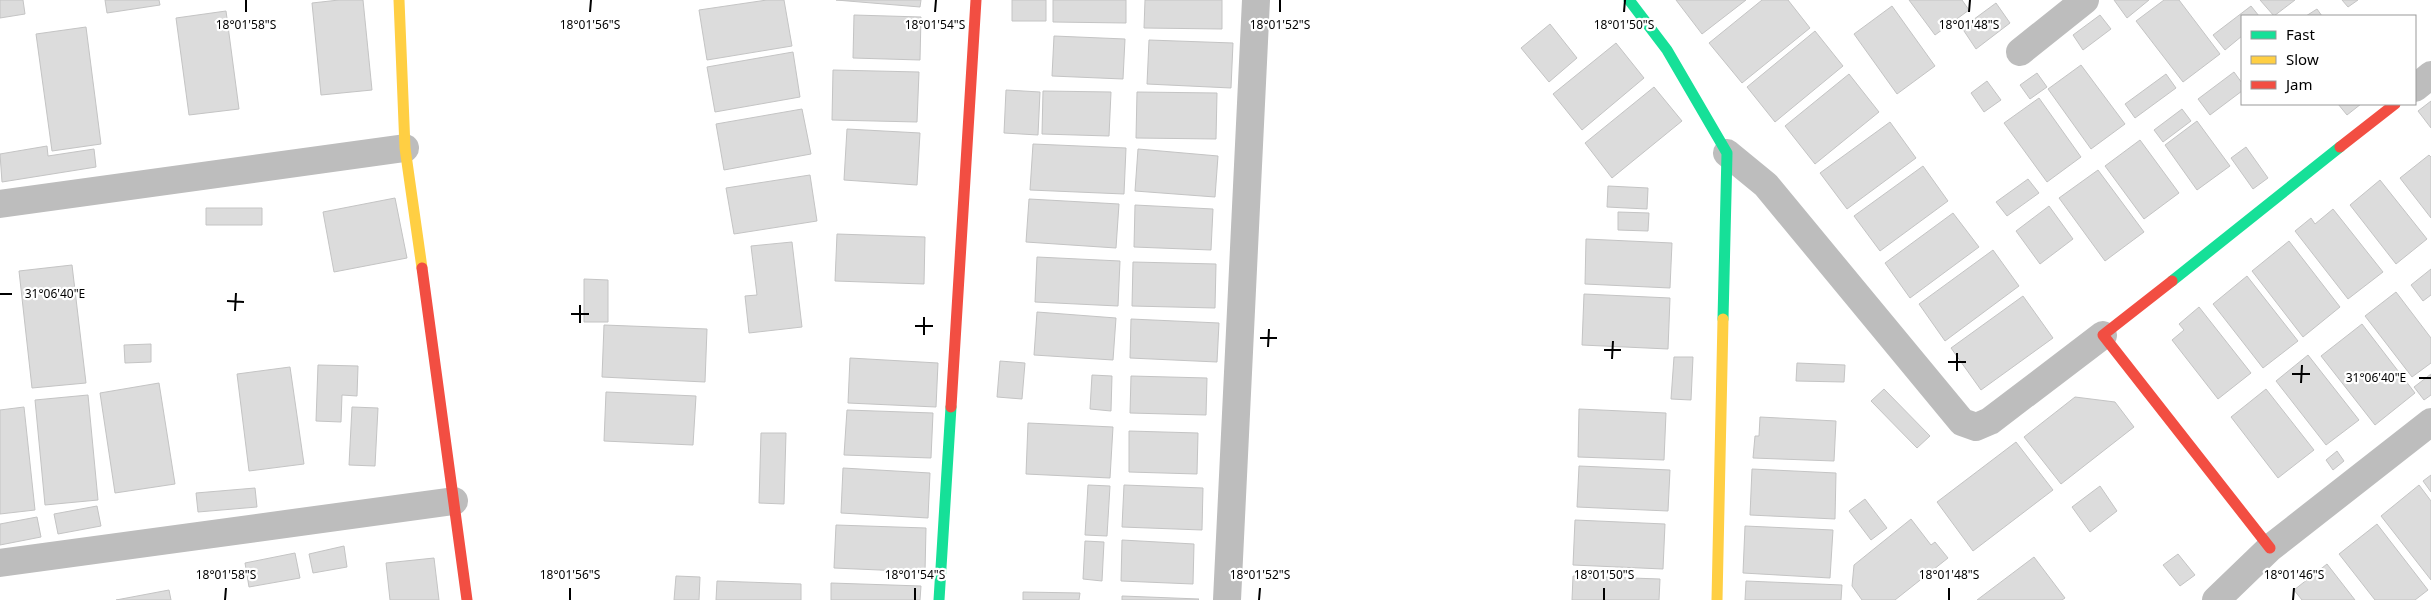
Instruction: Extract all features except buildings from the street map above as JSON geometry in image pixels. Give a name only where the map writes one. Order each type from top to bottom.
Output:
[{"type":"street","points":[[399,0],[405,148],[467,600]]},
{"type":"street","points":[[939,600],[976,0]]},
{"type":"street","points":[[1227,600],[1256,0]]},
{"type":"street","points":[[1629,0],[1667,50],[1727,153],[1766,185],[1962,422],[1976,427],[1990,421],[2103,336],[2394,105]]},
{"type":"street","points":[[2020,52],[2085,0]]},
{"type":"street","points":[[2416,87],[2431,75]]},
{"type":"street","points":[[0,204],[405,148]]},
{"type":"street","points":[[1718,600],[1727,153]]},
{"type":"street","points":[[2103,336],[2270,548]]},
{"type":"street","points":[[2216,600],[2270,548],[2431,422]]},
{"type":"street","points":[[0,563],[454,501]]},
{"type":"traffic: fast","points":[[1629,0],[1667,50],[1727,153],[1723,319]]},
{"type":"traffic: fast","points":[[2172,281],[2340,147]]},
{"type":"traffic: fast","points":[[939,600],[951,407]]},
{"type":"traffic: slow","points":[[399,0],[405,148],[422,268]]},
{"type":"traffic: slow","points":[[1717,600],[1723,319]]},
{"type":"traffic: jam","points":[[951,407],[976,0]]},
{"type":"traffic: jam","points":[[2340,147],[2394,105]]},
{"type":"traffic: jam","points":[[422,268],[467,600]]},
{"type":"traffic: jam","points":[[2172,281],[2103,335],[2270,548]]}]
